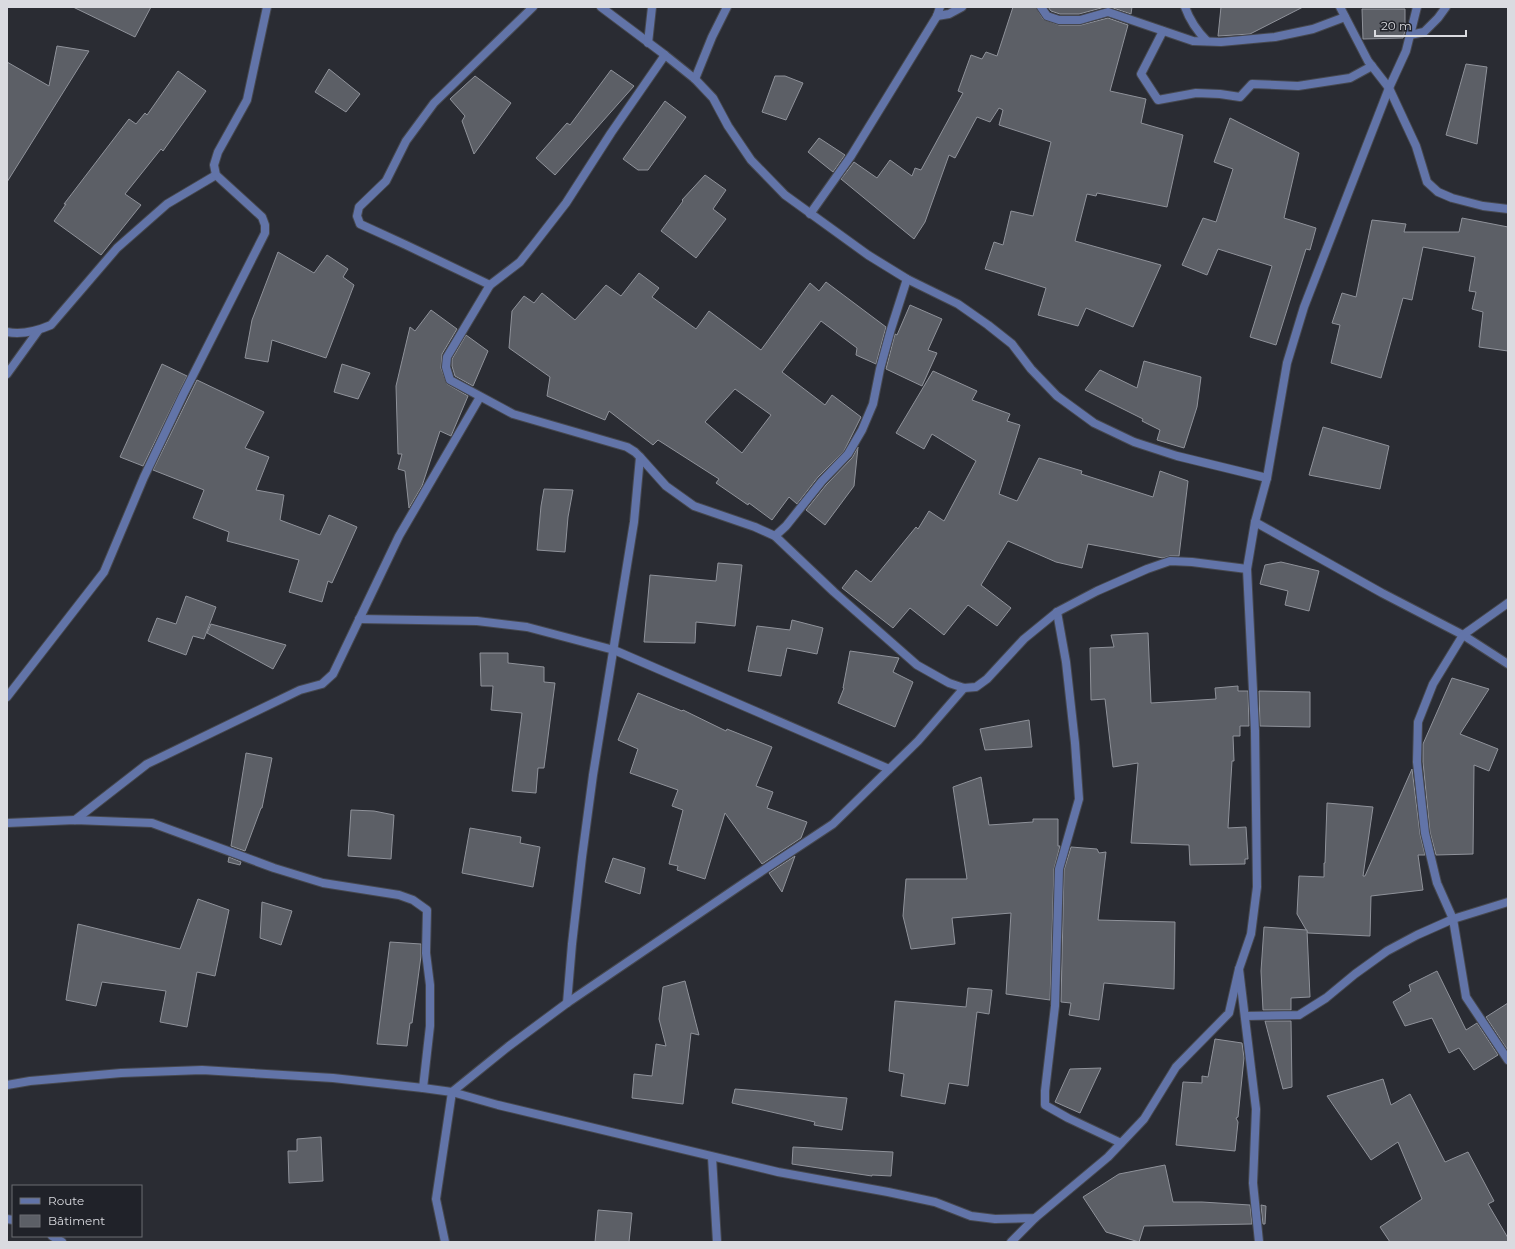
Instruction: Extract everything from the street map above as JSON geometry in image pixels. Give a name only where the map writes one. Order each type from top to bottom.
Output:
[{"type":"street","points":[[7,697],[104,572],[147,470],[183,395],[265,233],[265,225],[262,217],[216,175],[214,165],[218,152],[247,100],[267,7]]},
{"type":"street","points":[[490,285],[360,224],[357,216],[359,207],[386,181],[406,141],[434,103],[533,7]]},
{"type":"street","points":[[601,7],[665,55],[694,79],[713,98],[728,126],[751,160],[785,195],[868,255],[907,279],[958,304],[988,324],[1012,344],[1031,369],[1057,396],[1094,423],[1134,442],[1177,456],[1267,478]]},
{"type":"street","points":[[648,42],[652,7]]},
{"type":"street","points":[[694,79],[727,7]]},
{"type":"street","points":[[810,214],[851,156],[937,16],[940,7]]},
{"type":"street","points":[[937,16],[949,14],[962,7]]},
{"type":"street","points":[[1041,7],[1047,16],[1059,20],[1080,20],[1108,12],[1194,41],[1221,42],[1275,37],[1312,29],[1345,17]]},
{"type":"street","points":[[1185,7],[1191,22],[1207,41]]},
{"type":"street","points":[[1340,7],[1368,61],[1389,88],[1416,146],[1427,182],[1438,192],[1452,198],[1483,206],[1508,210]]},
{"type":"street","points":[[1011,1242],[1035,1218],[1108,1157],[1144,1119],[1176,1067],[1229,1013],[1239,969],[1251,934],[1257,886],[1255,731],[1247,569],[1255,522],[1267,478],[1287,363],[1304,306],[1389,88],[1406,51],[1417,7]]},
{"type":"street","points":[[1410,35],[1424,32],[1446,7]]},
{"type":"street","points":[[1163,31],[1141,74],[1158,100],[1196,93],[1240,97],[1252,84],[1298,86],[1350,78],[1372,66]]},
{"type":"street","points":[[665,55],[611,133],[566,203],[520,262],[490,285],[447,357],[446,367],[450,380],[513,414],[627,447],[636,452],[666,486],[694,506],[756,526],[775,536],[834,592],[917,665],[950,683],[964,688],[976,687],[987,680],[1024,639],[1057,612],[1097,591],[1147,569],[1170,561],[1192,562],[1247,569]]},
{"type":"street","points":[[7,332],[13,334],[38,331],[51,325],[117,248],[167,204],[216,175]]},
{"type":"street","points":[[775,536],[786,526],[822,481],[848,454],[862,430],[873,404],[880,369],[907,279]]},
{"type":"street","points":[[7,374],[38,331]]},
{"type":"street","points":[[75,820],[147,764],[300,690],[322,684],[333,674],[399,536],[480,397]]},
{"type":"street","points":[[567,1004],[582,857],[591,790],[634,522],[640,457]]},
{"type":"street","points":[[1255,522],[1382,593],[1463,635],[1508,664]]},
{"type":"street","points":[[1508,603],[1463,635],[1433,684],[1418,722],[1417,762],[1426,833],[1437,883],[1453,919],[1466,997],[1508,1060]]},
{"type":"street","points":[[1057,612],[1066,662],[1079,799],[1059,869],[1055,1006],[1045,1091],[1045,1105],[1068,1118],[1121,1143]]},
{"type":"street","points":[[359,620],[477,621],[527,627],[614,650],[889,769]]},
{"type":"street","points":[[445,1242],[436,1199],[452,1092],[509,1046],[567,1004],[833,824],[918,741],[964,688]]},
{"type":"street","points":[[7,823],[75,820],[152,823],[274,868],[323,883],[399,894],[413,900],[426,910],[426,953],[430,985],[430,1026],[423,1088]]},
{"type":"street","points":[[1246,1016],[1299,1015],[1326,998],[1355,974],[1387,951],[1416,935],[1453,919],[1508,902]]},
{"type":"street","points":[[1239,969],[1246,1016],[1256,1109],[1253,1184],[1259,1242]]},
{"type":"street","points":[[7,1084],[121,1073],[202,1070],[333,1078],[423,1088],[452,1092],[498,1105],[712,1158],[935,1202],[971,1216],[995,1219],[1035,1218]]},
{"type":"street","points":[[712,1158],[717,1242]]},
{"type":"building","points":[[73,7],[151,7],[135,37]]},
{"type":"building","points":[[1013,7],[1036,7],[1043,19],[1059,25],[1081,25],[1108,18],[1128,25],[1110,91],[1146,99],[1141,123],[1183,135],[1167,207],[1097,193],[1096,196],[1087,194],[1075,241],[1161,265],[1133,327],[1086,308],[1078,326],[1038,315],[1046,288],[985,269],[994,242],[1003,245],[1011,211],[1033,216],[1051,142],[999,125],[1003,110],[999,108],[990,122],[977,117],[955,158],[949,155],[925,222],[914,239],[841,179],[854,162],[877,178],[890,160],[912,176],[915,168],[921,170],[963,93],[958,91],[971,55],[982,59],[986,52],[997,56]]},
{"type":"building","points":[[1048,7],[1105,7],[1079,14],[1060,14],[1051,11]]},
{"type":"building","points":[[1110,7],[1132,7],[1131,14]]},
{"type":"building","points":[[1221,7],[1303,7],[1250,34],[1218,36]]},
{"type":"building","points":[[1362,9],[1405,9],[1405,31],[1403,38],[1363,39]]},
{"type":"building","points":[[57,46],[89,51],[7,182],[7,62],[49,86]]},
{"type":"building","points":[[1466,64],[1487,67],[1477,144],[1446,135]]},
{"type":"building","points":[[329,69],[360,94],[346,112],[315,92]]},
{"type":"building","points":[[611,70],[634,86],[555,175],[536,158],[567,123],[570,125]]},
{"type":"building","points":[[178,71],[206,91],[163,151],[161,149],[125,194],[141,205],[101,255],[54,221],[66,204],[64,204],[129,119],[136,124],[145,113],[147,115]]},
{"type":"building","points":[[475,76],[511,103],[474,154],[462,121],[465,116],[450,99]]},
{"type":"building","points":[[775,76],[785,76],[803,83],[786,120],[762,112]]},
{"type":"building","points":[[665,101],[686,117],[648,170],[638,170],[623,159]]},
{"type":"building","points":[[1230,118],[1299,153],[1284,218],[1316,228],[1310,250],[1306,249],[1276,345],[1250,337],[1272,266],[1218,249],[1207,275],[1182,265],[1203,218],[1216,222],[1233,169],[1214,162]]},
{"type":"building","points":[[819,138],[845,155],[833,172],[808,152]]},
{"type":"building","points":[[705,175],[726,190],[713,209],[726,219],[696,258],[661,231],[683,201],[682,200]]},
{"type":"building","points":[[1462,218],[1508,227],[1508,351],[1479,347],[1483,312],[1472,309],[1476,292],[1469,291],[1475,257],[1423,247],[1412,300],[1403,298],[1381,378],[1331,363],[1340,325],[1332,323],[1342,293],[1356,297],[1372,220],[1406,224],[1404,232],[1459,232]]},
{"type":"building","points":[[278,252],[314,273],[327,255],[348,269],[343,277],[354,285],[326,358],[272,340],[268,362],[245,358],[252,320]]},
{"type":"building","points":[[639,273],[659,288],[652,297],[696,329],[709,311],[761,350],[810,283],[819,291],[826,282],[886,327],[876,364],[856,355],[857,348],[821,321],[782,372],[825,405],[832,395],[861,417],[844,451],[818,477],[797,504],[789,497],[772,520],[749,503],[748,505],[716,483],[719,479],[658,440],[653,445],[609,411],[605,420],[547,396],[550,377],[509,348],[512,311],[524,296],[534,303],[542,293],[575,320],[606,285],[621,296]],"holes":[[[735,389],[771,415],[742,453],[705,422]]]},
{"type":"building","points":[[910,305],[942,319],[928,350],[937,353],[922,386],[886,369],[895,334],[897,335]]},
{"type":"building","points":[[431,310],[457,329],[442,354],[441,368],[447,384],[468,396],[451,436],[440,431],[422,486],[409,508],[405,471],[398,469],[402,454],[398,454],[396,386],[410,327],[415,331]]},
{"type":"building","points":[[466,335],[488,351],[473,386],[455,376],[452,366],[452,359]]},
{"type":"building","points":[[1144,361],[1201,377],[1197,407],[1184,448],[1157,440],[1160,430],[1142,421],[1143,419],[1085,390],[1100,370],[1137,388]]},
{"type":"building","points":[[162,364],[187,376],[143,466],[120,457]]},
{"type":"building","points":[[342,364],[370,373],[358,399],[334,392]]},
{"type":"building","points":[[933,371],[977,391],[972,400],[1010,414],[1007,421],[1020,425],[999,494],[1017,501],[1039,458],[1082,471],[1081,474],[1153,497],[1160,471],[1188,481],[1179,556],[1163,558],[1088,544],[1082,568],[1056,562],[1008,541],[981,585],[1011,608],[997,626],[968,605],[944,635],[910,608],[893,628],[842,588],[856,570],[871,582],[916,527],[918,529],[929,511],[944,521],[976,461],[932,434],[924,449],[896,433]]},
{"type":"building","points":[[197,380],[264,412],[245,448],[269,457],[256,490],[284,495],[280,520],[320,535],[329,515],[357,527],[332,583],[328,581],[322,602],[289,592],[299,560],[227,541],[229,532],[193,518],[204,490],[153,470]]},
{"type":"building","points":[[1323,427],[1389,446],[1380,489],[1309,475]]},
{"type":"building","points":[[858,447],[854,486],[825,525],[806,510],[826,485],[852,458]]},
{"type":"building","points":[[544,489],[573,490],[568,517],[565,552],[537,550]]},
{"type":"building","points":[[1281,562],[1319,571],[1309,611],[1285,605],[1288,591],[1260,584],[1265,565]]},
{"type":"building","points":[[718,563],[742,565],[735,626],[696,622],[695,643],[644,642],[650,575],[716,581]]},
{"type":"building","points":[[186,596],[216,607],[204,639],[193,636],[186,655],[148,641],[157,618],[176,624]]},
{"type":"building","points":[[792,620],[823,628],[817,654],[787,648],[781,676],[748,671],[757,626],[790,630]]},
{"type":"building","points":[[211,624],[286,645],[273,669],[207,633]]},
{"type":"building","points":[[1148,633],[1151,703],[1216,699],[1215,688],[1238,686],[1238,691],[1248,691],[1249,726],[1240,726],[1240,736],[1233,736],[1234,761],[1232,761],[1228,828],[1246,827],[1248,859],[1245,859],[1245,864],[1190,865],[1189,845],[1131,843],[1138,763],[1113,767],[1105,699],[1091,700],[1090,648],[1114,647],[1111,635]]},
{"type":"building","points":[[850,651],[899,658],[893,672],[913,682],[895,727],[838,703],[844,688]]},
{"type":"building","points":[[480,653],[508,653],[508,663],[544,667],[544,682],[555,683],[544,768],[538,768],[536,793],[512,791],[522,713],[491,710],[493,686],[481,686]]},
{"type":"building","points":[[1452,678],[1489,689],[1460,734],[1498,749],[1489,771],[1474,765],[1473,854],[1436,855],[1430,832],[1423,762],[1423,744]]},
{"type":"building","points":[[1259,691],[1310,692],[1310,727],[1260,726]]},
{"type":"building","points":[[638,693],[682,711],[683,710],[726,731],[727,729],[772,747],[756,786],[773,792],[767,808],[807,822],[801,838],[762,864],[725,813],[705,879],[677,870],[678,866],[669,864],[683,810],[672,806],[678,790],[630,773],[638,749],[618,740]]},
{"type":"building","points":[[1029,720],[1032,747],[985,750],[980,729]]},
{"type":"building","points":[[246,753],[272,758],[262,808],[245,851],[231,846]]},
{"type":"building","points":[[1412,769],[1420,834],[1425,855],[1418,855],[1423,890],[1371,896],[1370,936],[1308,933],[1297,914],[1299,876],[1324,877],[1327,803],[1373,807],[1363,876],[1365,876]]},
{"type":"building","points":[[981,777],[989,825],[1033,822],[1033,819],[1058,819],[1058,846],[1060,846],[1054,869],[1050,1000],[1006,994],[1011,913],[952,918],[955,944],[911,949],[903,916],[906,879],[967,879],[953,787]]},
{"type":"building","points":[[351,810],[374,811],[394,815],[391,859],[348,856]]},
{"type":"building","points":[[470,828],[521,837],[520,843],[540,847],[533,887],[462,873]]},
{"type":"building","points":[[1071,847],[1097,849],[1099,853],[1106,852],[1098,920],[1175,922],[1174,989],[1104,983],[1099,1020],[1069,1015],[1071,1003],[1061,1002],[1064,870]]},
{"type":"building","points":[[795,856],[782,892],[769,873]]},
{"type":"building","points":[[229,857],[241,862],[240,865],[228,862]]},
{"type":"building","points":[[613,858],[645,868],[640,894],[605,882]]},
{"type":"building","points":[[198,899],[229,910],[215,976],[197,972],[187,1027],[160,1022],[166,991],[102,982],[96,1006],[66,1000],[78,924],[180,949]]},
{"type":"building","points":[[262,902],[292,911],[281,945],[260,938]]},
{"type":"building","points":[[1264,927],[1307,930],[1310,997],[1291,998],[1291,1010],[1263,1010],[1261,971]]},
{"type":"building","points":[[390,942],[421,944],[421,956],[412,1023],[410,1023],[407,1046],[377,1044]]},
{"type":"building","points":[[1437,971],[1466,1030],[1477,1023],[1498,1055],[1474,1070],[1459,1048],[1449,1053],[1432,1018],[1405,1026],[1393,1002],[1411,991],[1409,985]]},
{"type":"building","points":[[685,981],[699,1035],[691,1033],[683,1104],[632,1098],[634,1074],[652,1076],[656,1044],[666,1046],[659,1019],[663,987]]},
{"type":"building","points":[[968,988],[992,990],[989,1014],[977,1012],[968,1086],[949,1083],[945,1104],[901,1096],[904,1074],[889,1071],[895,1001],[966,1007]]},
{"type":"building","points":[[1508,1003],[1508,1048],[1507,1049],[1486,1017]]},
{"type":"building","points":[[1265,1021],[1291,1021],[1292,1087],[1283,1089]]},
{"type":"building","points":[[1215,1039],[1242,1043],[1244,1058],[1238,1117],[1236,1118],[1238,1122],[1235,1151],[1176,1145],[1183,1082],[1202,1083],[1202,1076],[1208,1077]]},
{"type":"building","points":[[1101,1068],[1080,1113],[1055,1102],[1070,1069]]},
{"type":"building","points":[[1383,1079],[1391,1105],[1410,1094],[1445,1162],[1468,1152],[1494,1201],[1488,1204],[1508,1238],[1508,1242],[1390,1242],[1380,1227],[1422,1199],[1398,1142],[1371,1160],[1327,1096]]},
{"type":"building","points":[[735,1089],[847,1098],[842,1130],[814,1125],[815,1122],[732,1103]]},
{"type":"building","points":[[321,1137],[323,1181],[289,1183],[288,1151],[297,1151],[297,1139]]},
{"type":"building","points":[[793,1147],[893,1152],[891,1176],[872,1176],[792,1164]]},
{"type":"building","points":[[1165,1165],[1173,1202],[1250,1205],[1252,1224],[1144,1226],[1139,1242],[1106,1232],[1083,1197],[1119,1174]]},
{"type":"building","points":[[1261,1205],[1266,1206],[1265,1224],[1263,1224]]},
{"type":"building","points":[[598,1210],[632,1213],[629,1242],[595,1242]]}]
